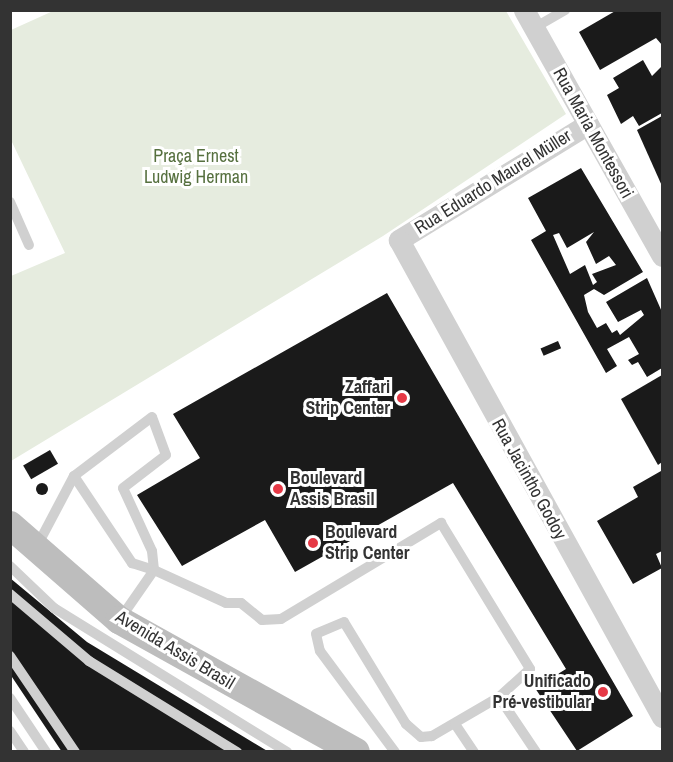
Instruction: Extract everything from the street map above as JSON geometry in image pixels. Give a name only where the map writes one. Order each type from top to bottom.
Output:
[{"type":"main road","name":"Avenida Assis Brasil","points":[[10,525],[35,550],[120,620],[356,752]]},
{"type":"street","name":"Rua Maria Montessori","points":[[529,19],[663,256]]},
{"type":"street","name":"Rua Eduardo Maurel Müller","points":[[399,240],[588,124]]},
{"type":"street","name":"Rua Jacintho Godoy","points":[[399,240],[663,717]]},
{"type":"lane","points":[[529,19],[565,10]]},
{"type":"lane","points":[[10,202],[29,244]]},
{"type":"lane","points":[[35,550],[74,476],[152,417],[166,452],[123,488],[152,551],[154,570],[120,620]]},
{"type":"lane","points":[[74,476],[117,545],[132,563],[154,570],[226,603],[241,603],[271,622],[432,524],[444,525],[530,665],[498,697],[454,724],[432,736],[414,734],[345,624],[337,622],[315,639],[395,752]]},
{"type":"lane","points":[[10,566],[54,608],[287,752]]},
{"type":"lane","points":[[10,594],[89,661],[237,752]]},
{"type":"lane","points":[[10,656],[75,752]]},
{"type":"lane","points":[[498,697],[536,752]]},
{"type":"lane","points":[[10,698],[46,752]]},
{"type":"lane","points":[[454,724],[474,752]]},
{"type":"lane","points":[[10,731],[24,752]]},
{"type":"green space","name":"Praça Ernest Ludwig Herman","points":[[53,11],[506,11],[566,114],[383,236],[11,461],[11,276],[65,253],[11,140],[11,30]]},
{"type":"building","points":[[617,10],[662,10],[662,45],[656,38],[600,70],[579,32]]},
{"type":"building","points":[[643,60],[652,76],[662,66],[662,113],[639,126],[633,116],[621,124],[607,95],[619,88],[613,78]]},
{"type":"building","points":[[662,116],[662,186],[637,130]]},
{"type":"building","points":[[581,168],[643,272],[604,295],[594,289],[584,295],[588,312],[597,328],[606,323],[612,333],[617,330],[620,335],[644,315],[641,310],[618,322],[606,302],[647,278],[662,312],[662,368],[647,377],[638,362],[632,365],[628,360],[639,354],[629,337],[607,349],[617,366],[606,373],[531,240],[546,231],[528,198]],"holes":[[[594,232],[586,242],[596,264],[609,256],[616,265],[592,274],[597,282],[593,285],[585,265],[570,274],[553,235],[559,233],[567,248]]]},
{"type":"building","name":"Boulevard Strip Center","points":[[387,293],[633,716],[577,751],[535,688],[566,669],[453,483],[295,572],[265,520],[182,566],[137,495],[200,458],[173,414]]},
{"type":"building","points":[[558,341],[561,348],[544,356],[541,348]]},
{"type":"building","points":[[662,375],[662,462],[658,465],[621,399]]},
{"type":"building","points":[[50,450],[58,464],[31,479],[23,466]]},
{"type":"building","points":[[661,471],[662,551],[656,554],[662,568],[633,584],[597,521],[638,497],[633,487]]},
{"type":"building","points":[[44,483],[48,489],[44,495],[40,495],[36,487]]},
{"type":"building","points":[[10,578],[87,642],[269,752],[62,752],[10,674]]},
{"type":"place","name":"Zaffari Strip Center","points":[[402,398]]},
{"type":"place","name":"Boulevard Assis Brasil","points":[[278,489]]},
{"type":"place","name":"Boulevard Strip Center","points":[[313,543]]},
{"type":"place","name":"Unificado Pré-vestibular","points":[[603,692]]}]
